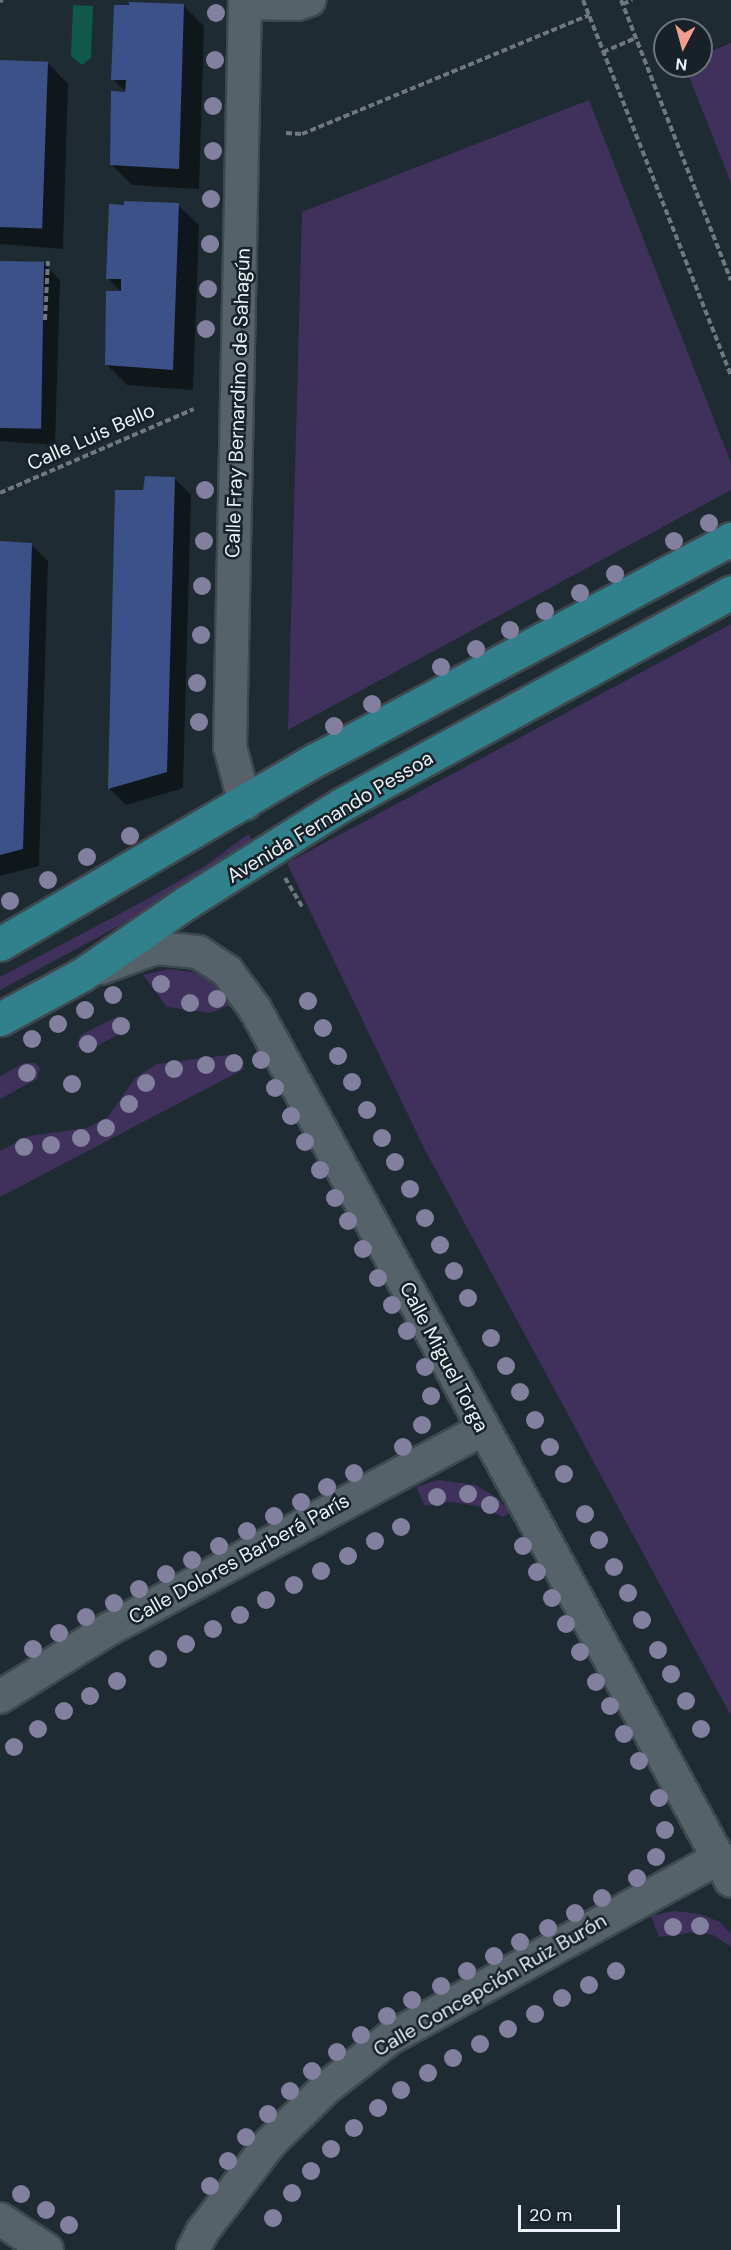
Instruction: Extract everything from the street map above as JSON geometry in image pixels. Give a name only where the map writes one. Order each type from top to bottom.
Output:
[{"type":"main road","points":[[0,944],[245,804],[317,759],[731,538]]},
{"type":"main road","name":"Avenida Fernando Pessoa","points":[[0,1019],[83,974],[187,902],[341,805],[731,592]]},
{"type":"street","points":[[245,1],[297,4],[309,0]]},
{"type":"street","name":"Calle Fray Bernardino de Sahagún","points":[[245,1],[230,747],[245,804]]},
{"type":"street","name":"Calle Miguel Torga","points":[[83,974],[156,948],[198,952],[227,971],[266,1029],[725,1870]]},
{"type":"street","name":"Calle Dolores Barberá París","points":[[0,1697],[109,1629],[483,1429]]},
{"type":"street","name":"Calle Concepción Ruiz Burón","points":[[193,2250],[202,2232],[270,2143],[327,2087],[390,2038],[725,1870]]},
{"type":"street","points":[[0,2219],[47,2250]]},
{"type":"path","points":[[583,0],[731,376]]},
{"type":"path","points":[[632,0],[622,2],[731,280]]},
{"type":"path","points":[[286,133],[302,134],[589,15]]},
{"type":"path","points":[[603,52],[636,38]]},
{"type":"path","points":[[45,320],[48,261]]},
{"type":"path","name":"Calle Luis Bello","points":[[0,494],[194,409]]},
{"type":"shaded area","points":[[73,5],[93,6],[91,58],[82,65],[71,56]]},
{"type":"shaded area","points":[[731,43],[731,183],[690,78],[713,78],[713,51]]},
{"type":"shaded area","points":[[589,100],[731,463],[731,490],[288,730],[302,212]]},
{"type":"shaded area","points":[[731,624],[731,1716],[424,1148],[287,863]]},
{"type":"shaded area","points":[[248,834],[254,843],[152,908],[0,990],[0,977],[144,901],[208,864]]},
{"type":"shaded area","points":[[169,969],[193,972],[212,981],[233,1004],[210,1013],[167,1007],[143,975]]},
{"type":"shaded area","points":[[118,1016],[130,1021],[127,1030],[86,1052],[76,1046],[81,1035]]},
{"type":"shaded area","points":[[235,1054],[244,1069],[0,1197],[0,1151],[29,1136],[87,1128],[108,1117],[135,1078],[157,1064]]},
{"type":"shaded area","points":[[24,1063],[35,1063],[40,1068],[37,1079],[0,1099],[0,1076]]},
{"type":"shaded area","points":[[438,1480],[476,1485],[499,1499],[510,1513],[503,1517],[478,1506],[450,1502],[425,1506],[416,1487]]},
{"type":"shaded area","points":[[674,1911],[700,1914],[720,1922],[731,1934],[731,1947],[713,1935],[695,1932],[659,1937],[651,1916]]},
{"type":"building","points":[[129,2],[184,4],[179,169],[110,165],[111,91],[125,92],[126,80],[111,80],[114,5],[129,5]]},
{"type":"building","points":[[0,60],[48,62],[42,229],[0,227]]},
{"type":"building","points":[[124,201],[179,203],[173,370],[105,365],[106,291],[121,291],[121,279],[106,279],[109,204],[124,205]]},
{"type":"building","points":[[0,261],[44,262],[41,429],[0,428]]},
{"type":"building","points":[[145,476],[175,477],[167,772],[108,789],[115,490],[143,490]]},
{"type":"building","points":[[0,541],[32,543],[23,849],[0,855]]}]
